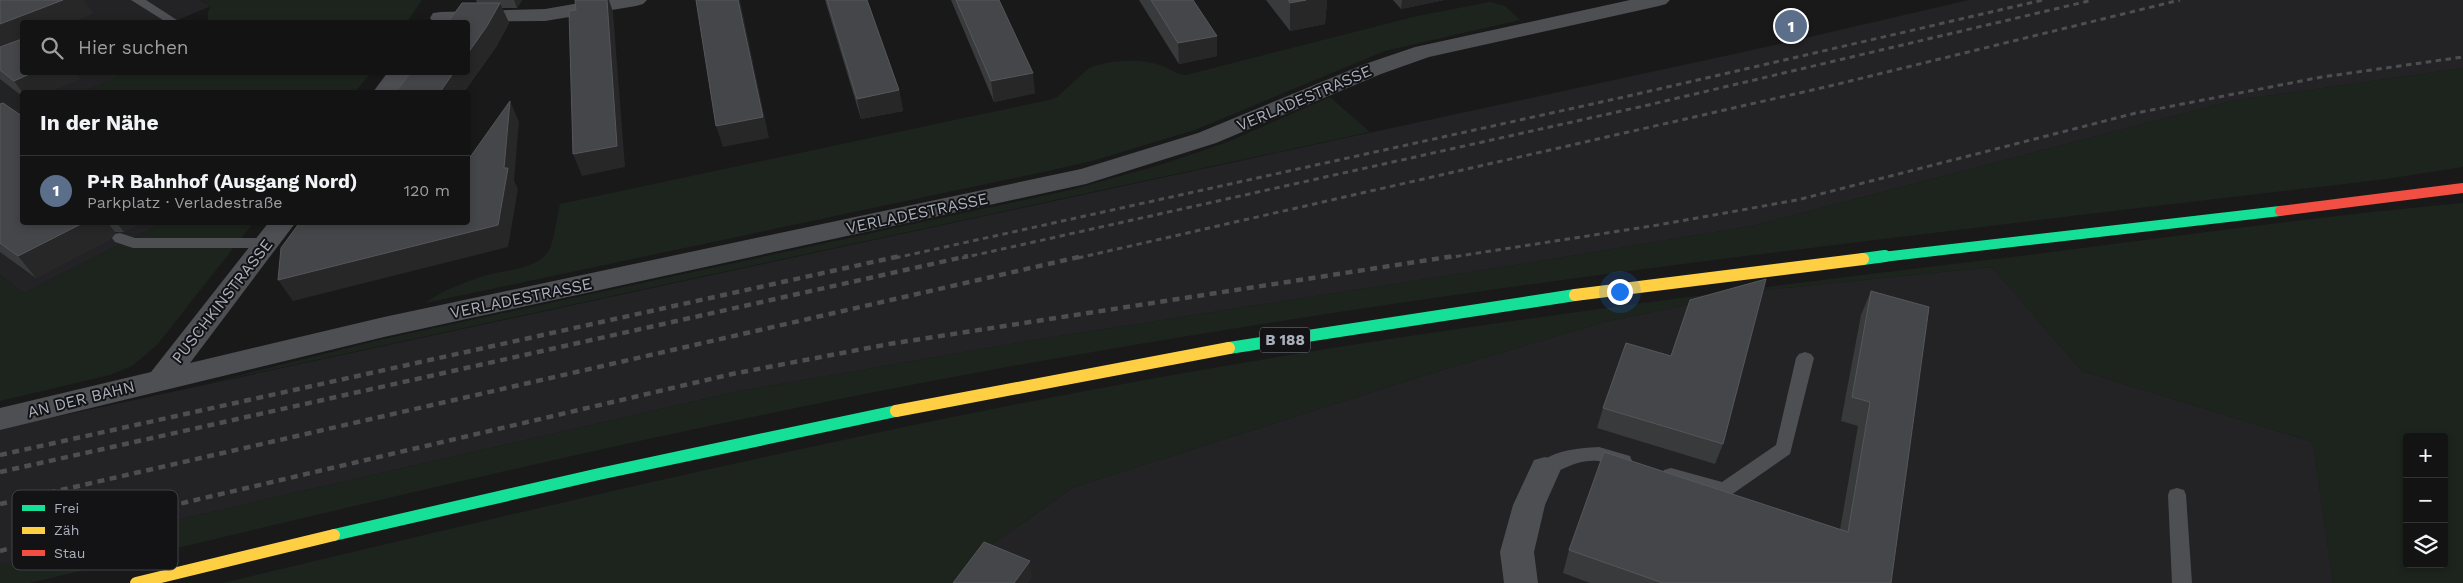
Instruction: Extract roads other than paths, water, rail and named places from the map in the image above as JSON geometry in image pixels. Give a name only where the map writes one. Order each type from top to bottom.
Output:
[{"type":"main road","name":"B 188","points":[[136,583],[594,475],[800,430],[1120,367],[1380,324],[1744,273],[2463,188]]},
{"type":"street","points":[[439,20],[452,0]]},
{"type":"street","points":[[439,20],[546,14],[636,0]]},
{"type":"street","name":"VERLADESTRASSE","points":[[162,379],[393,325],[1086,176],[1207,138],[1373,69],[1423,52],[1659,0]]},
{"type":"street","points":[[386,90],[398,75]]},
{"type":"street","name":"PUSCHKINSTRASSE","points":[[162,379],[275,233]]},
{"type":"street","name":"AN DER BAHN","points":[[0,419],[162,379]]},
{"type":"street","points":[[1521,583],[1517,552],[1529,505],[1545,469]]},
{"type":"lane","points":[[137,0],[171,20]]},
{"type":"lane","points":[[120,238],[133,243],[275,233]]},
{"type":"lane","points":[[1545,469],[1570,456],[1599,454],[1724,490],[1784,450],[1805,358]]},
{"type":"lane","points":[[2177,495],[2182,583]]},
{"type":"railway","points":[[895,258],[1633,95],[2043,0]]},
{"type":"railway","points":[[962,258],[1644,106],[2093,0]]},
{"type":"railway","points":[[1078,258],[1834,85],[2180,0]]},
{"type":"railway","points":[[1446,258],[1658,225],[1797,200],[2136,113],[2322,77],[2463,57]]},
{"type":"railway","points":[[0,455],[900,256]]},
{"type":"railway","points":[[0,472],[968,256]]},
{"type":"railway","points":[[61,490],[1083,256]]},
{"type":"railway","points":[[178,504],[732,374],[889,344],[1454,256]]},
{"type":"railway","points":[[0,504],[12,501]]},
{"type":"railway","points":[[0,551],[12,548]]},
{"type":"place","name":"P+R Bahnhof (Ausgang Nord)","points":[[1791,26]]}]
